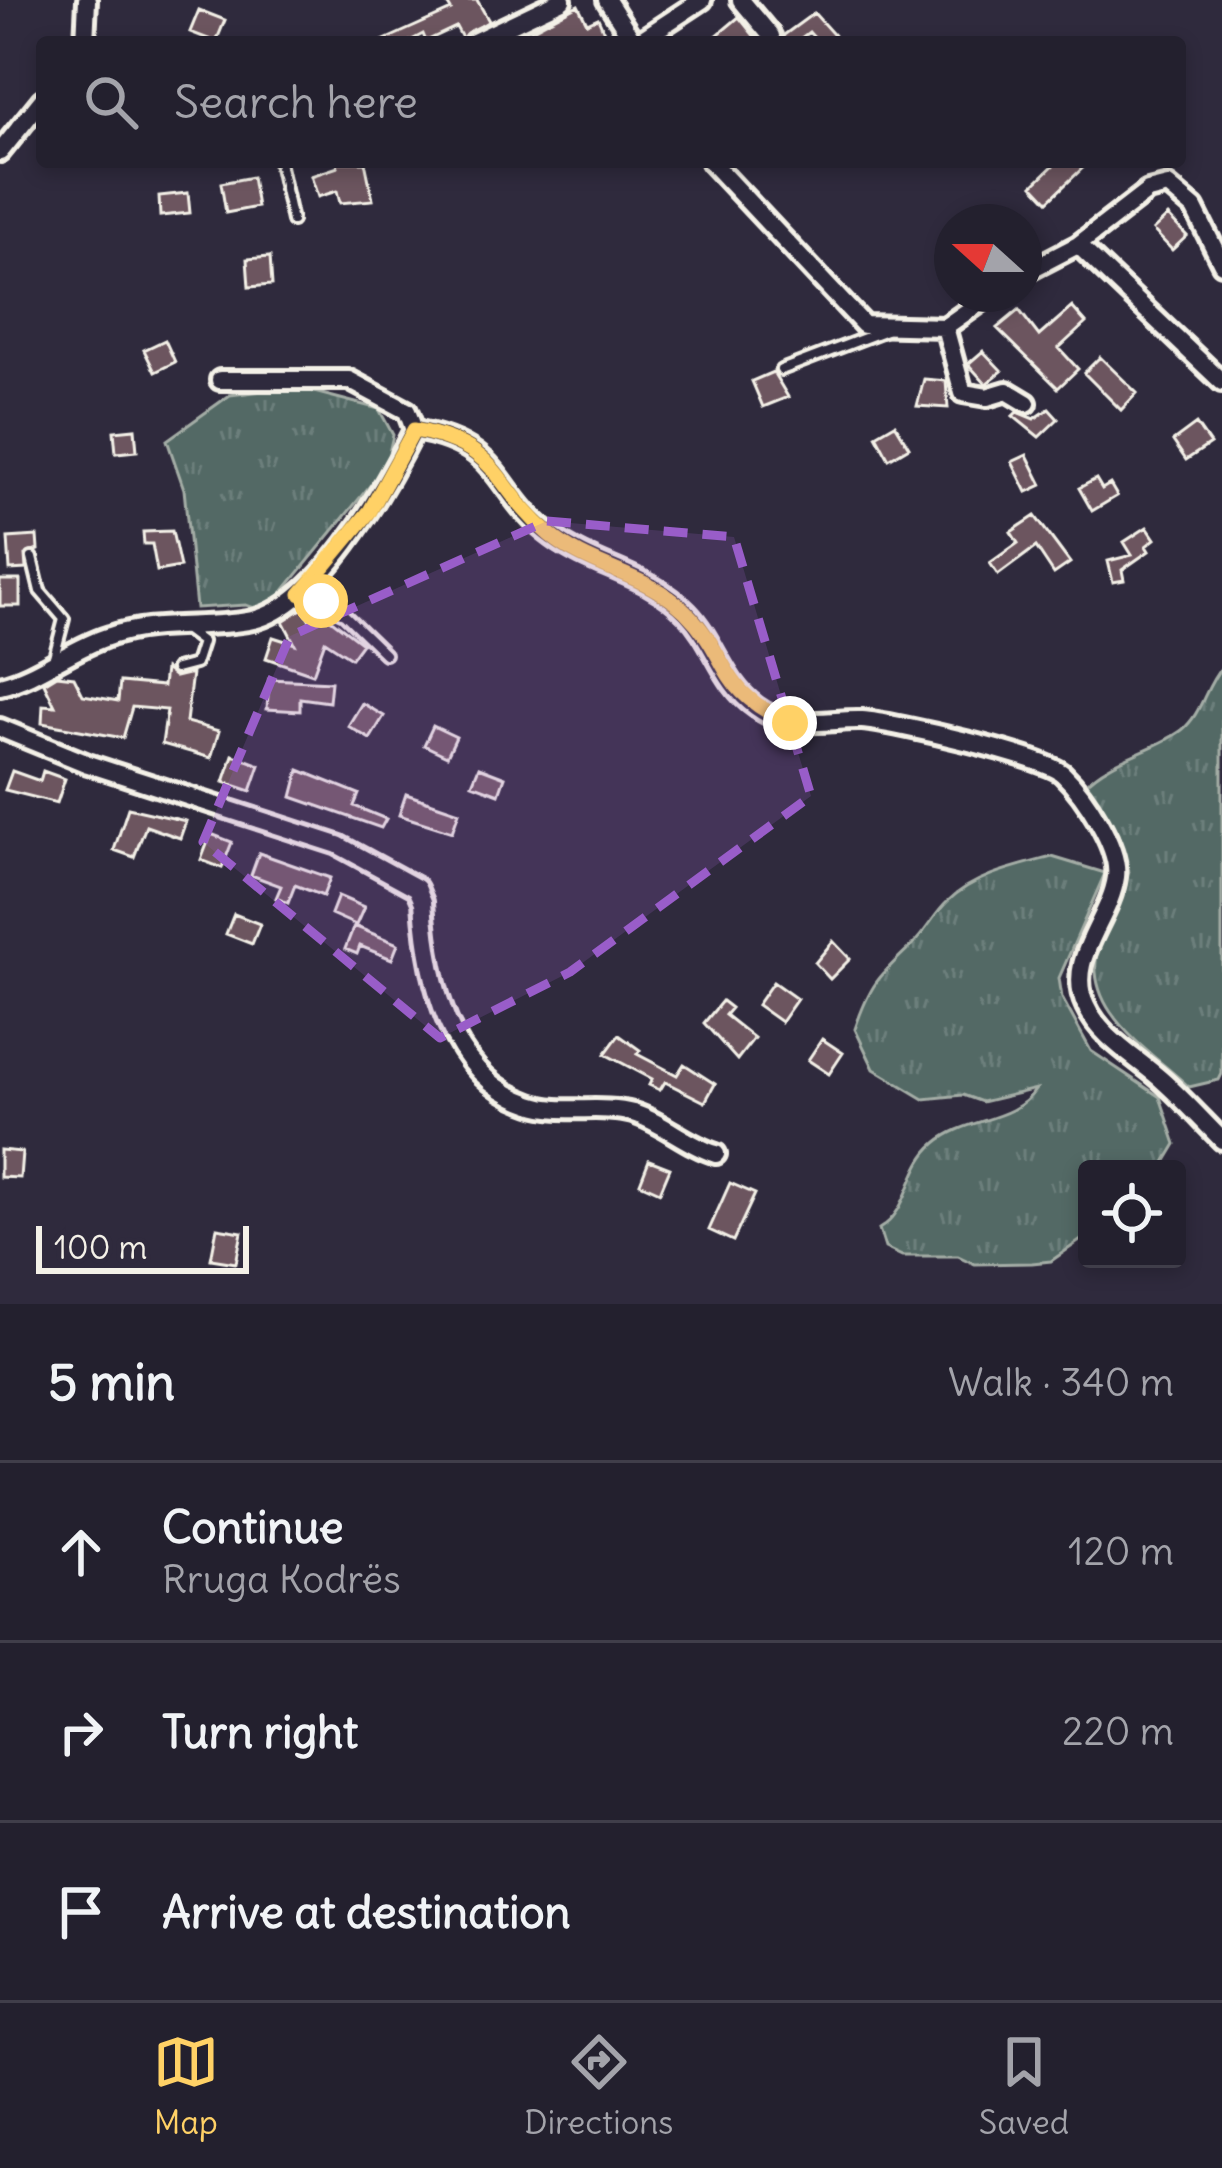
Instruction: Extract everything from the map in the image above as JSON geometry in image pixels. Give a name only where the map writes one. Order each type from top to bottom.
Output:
[{"type":"street","points":[[85,36],[87,0]]},
{"type":"street","points":[[487,36],[562,0]]},
{"type":"street","points":[[607,0],[632,36]]},
{"type":"street","points":[[645,36],[702,0]]},
{"type":"street","points":[[741,0],[771,36]]},
{"type":"street","points":[[0,152],[36,107]]},
{"type":"street","points":[[716,168],[854,318],[889,329],[945,327],[966,312]]},
{"type":"street","points":[[1042,264],[1095,237],[1148,191],[1168,186],[1194,208],[1222,264]]},
{"type":"street","points":[[1078,245],[1222,382]]},
{"type":"street","points":[[945,327],[963,393],[987,398],[1007,392],[1027,403]]},
{"type":"street","points":[[0,686],[110,636],[254,621],[301,594],[370,511],[414,430],[407,411],[349,380],[220,380]]},
{"type":"street","points":[[414,430],[471,446],[551,536],[654,586],[688,614],[726,679],[758,709],[790,723],[860,720],[901,725],[1060,770],[1086,804],[1118,872],[1108,909],[1084,951],[1081,978],[1086,1006],[1111,1038],[1222,1140]]},
{"type":"street","points":[[0,728],[88,764],[338,845],[402,878],[418,888],[442,1015],[460,1047],[494,1083],[533,1105],[632,1113],[688,1145],[716,1154]]},
{"type":"lane","points":[[280,168],[292,221]]},
{"type":"lane","points":[[781,370],[889,329]]},
{"type":"lane","points":[[32,558],[40,591],[64,619],[53,662]]},
{"type":"lane","points":[[301,594],[344,614],[386,654]]},
{"type":"lane","points":[[176,626],[202,642],[195,664],[176,669]]},
{"type":"highlighted area","points":[[547,521],[734,537],[811,796],[570,972],[440,1038],[203,842],[290,636]]},
{"type":"green space","points":[[295,387],[379,409],[393,435],[386,466],[278,598],[260,610],[246,605],[196,608],[184,489],[167,440],[230,395]]},
{"type":"green space","points":[[1222,667],[1222,1074],[1219,1080],[1189,1087],[1121,1025],[1099,988],[1099,943],[1129,872],[1118,834],[1084,786],[1106,769],[1182,730]]},
{"type":"green space","points":[[1052,857],[1105,873],[1059,978],[1062,998],[1091,1051],[1160,1097],[1176,1144],[1166,1160],[1078,1160],[1078,1242],[1051,1261],[975,1264],[958,1256],[902,1256],[885,1248],[879,1229],[897,1211],[927,1153],[961,1128],[1015,1108],[1036,1089],[982,1102],[963,1095],[924,1099],[874,1069],[855,1029],[883,973],[943,906],[970,884]]},
{"type":"building","points":[[445,0],[477,0],[489,21],[465,36],[456,27],[437,36],[393,36],[451,10]]},
{"type":"building","points":[[578,5],[587,23],[598,18],[605,34],[534,36],[531,30]]},
{"type":"building","points":[[199,10],[225,20],[218,36],[190,32]]},
{"type":"building","points":[[814,13],[835,36],[809,32],[784,35]]},
{"type":"building","points":[[739,17],[754,36],[716,36]]},
{"type":"building","points":[[335,168],[366,168],[373,200],[340,203],[337,191],[318,197],[311,176]]},
{"type":"building","points":[[1051,168],[1083,168],[1048,201],[1033,185]]},
{"type":"building","points":[[252,177],[257,207],[226,213],[221,183]]},
{"type":"building","points":[[188,193],[190,213],[160,216],[159,196]]},
{"type":"building","points":[[1168,216],[1187,236],[1172,250],[1153,230]]},
{"type":"building","points":[[270,257],[272,285],[249,287],[247,259]]},
{"type":"building","points":[[1072,307],[1086,323],[1059,348],[1078,369],[1058,388],[997,328],[1021,312],[1039,336]]},
{"type":"building","points":[[165,340],[175,362],[155,372],[144,350]]},
{"type":"building","points":[[983,351],[1002,371],[986,384],[968,364]]},
{"type":"building","points":[[1100,357],[1137,393],[1121,410],[1084,373]]},
{"type":"building","points":[[773,372],[788,397],[763,407],[752,381]]},
{"type":"building","points":[[924,379],[946,381],[948,408],[917,406]]},
{"type":"building","points":[[1049,409],[1058,419],[1039,437],[1013,416],[1017,412],[1034,419]]},
{"type":"building","points":[[895,424],[909,447],[889,459],[876,435]]},
{"type":"building","points":[[1196,424],[1210,444],[1186,460],[1173,441]]},
{"type":"building","points":[[135,429],[137,451],[116,453],[114,431]]},
{"type":"building","points":[[1027,455],[1042,485],[1027,492],[1012,462]]},
{"type":"building","points":[[1096,479],[1102,489],[1110,484],[1117,496],[1092,511],[1079,488]]},
{"type":"building","points":[[1035,516],[1070,563],[1054,574],[1036,547],[998,575],[990,563],[1018,543],[1011,532]]},
{"type":"building","points":[[1147,527],[1155,539],[1146,546],[1149,551],[1122,570],[1124,580],[1113,582],[1108,561],[1132,555],[1124,542]]},
{"type":"building","points":[[172,531],[180,567],[157,571],[152,544],[144,544],[143,532]]},
{"type":"building","points":[[37,536],[38,550],[25,555],[26,569],[10,570],[8,538]]},
{"type":"building","points":[[0,580],[20,580],[20,606],[0,606]]},
{"type":"building","points":[[303,608],[311,622],[324,614],[362,643],[351,658],[325,641],[313,674],[266,658],[273,637],[295,644],[283,621]]},
{"type":"building","points":[[165,669],[175,677],[192,673],[186,722],[219,731],[211,758],[162,744],[167,710],[132,707],[123,738],[42,723],[43,705],[55,706],[44,683],[57,675],[74,677],[83,695],[118,701],[120,682],[163,686]]},
{"type":"building","points":[[269,679],[331,682],[329,702],[300,698],[300,711],[267,709]]},
{"type":"building","points":[[362,703],[384,716],[370,739],[348,726]]},
{"type":"building","points":[[433,726],[456,737],[447,756],[424,745]]},
{"type":"building","points":[[233,755],[260,765],[251,791],[224,782]]},
{"type":"building","points":[[479,767],[505,777],[499,794],[472,784]]},
{"type":"building","points":[[299,770],[359,794],[354,806],[386,819],[381,828],[292,797]]},
{"type":"building","points":[[12,771],[40,781],[43,771],[65,779],[57,803],[5,790]]},
{"type":"building","points":[[406,794],[459,812],[452,832],[399,815]]},
{"type":"building","points":[[128,808],[186,821],[180,838],[146,826],[134,857],[114,850]]},
{"type":"building","points":[[211,834],[232,842],[222,868],[201,860]]},
{"type":"building","points":[[259,853],[330,878],[323,896],[295,885],[288,903],[276,898],[281,886],[251,875]]},
{"type":"building","points":[[338,896],[364,907],[356,925],[331,914]]},
{"type":"building","points":[[234,914],[260,924],[252,944],[226,934]]},
{"type":"building","points":[[354,926],[398,944],[392,959],[360,946],[357,954],[345,949]]},
{"type":"building","points":[[833,941],[850,959],[830,979],[815,963]]},
{"type":"building","points":[[773,982],[797,999],[781,1022],[757,1005]]},
{"type":"building","points":[[722,1001],[731,1008],[725,1015],[754,1038],[737,1060],[704,1023]]},
{"type":"building","points":[[619,1035],[640,1050],[637,1054],[677,1075],[684,1064],[715,1084],[705,1102],[665,1082],[660,1090],[649,1085],[652,1079],[605,1054]]},
{"type":"building","points":[[822,1039],[843,1053],[829,1074],[808,1060]]},
{"type":"building","points":[[0,1150],[22,1152],[20,1178],[0,1177]]},
{"type":"building","points":[[649,1160],[670,1168],[660,1192],[640,1183]]},
{"type":"building","points":[[730,1183],[755,1194],[733,1241],[709,1230]]},
{"type":"building","points":[[217,1228],[242,1232],[236,1263],[211,1259]]},
{"type":"route","points":[[321,601],[301,594],[370,511],[414,430],[439,434],[471,446],[499,472],[551,536],[654,586],[688,614],[726,679],[758,709],[790,723]]}]
